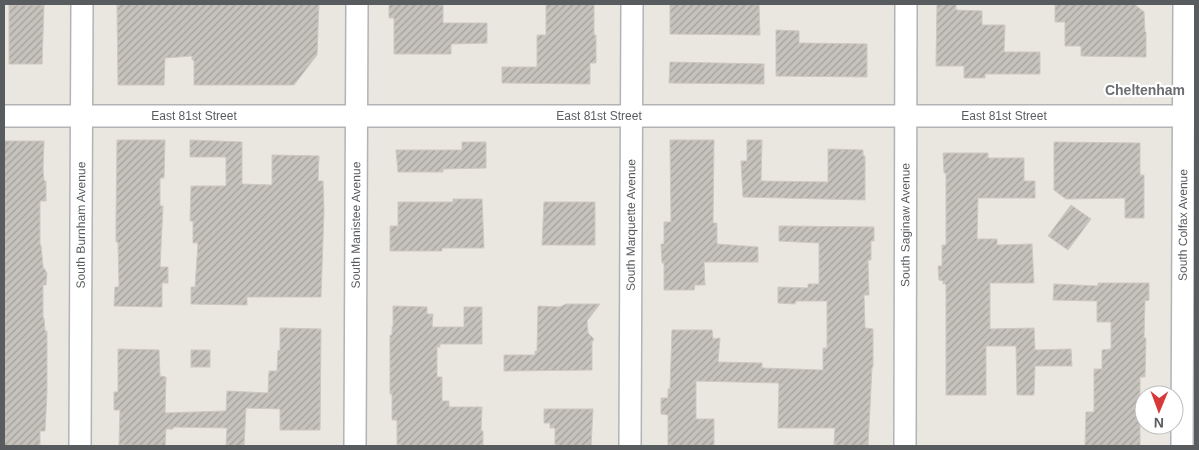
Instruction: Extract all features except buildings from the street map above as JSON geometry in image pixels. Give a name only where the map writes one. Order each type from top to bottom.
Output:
[{"type":"street","name":"South Burnham Avenue","points":[[80,446],[82,4]]},
{"type":"street","name":"South Manistee Avenue","points":[[356,446],[357,4]]},
{"type":"street","name":"South Marquette Avenue","points":[[630,446],[632,4]]},
{"type":"street","name":"South Saginaw Avenue","points":[[904,446],[906,4]]},
{"type":"street","name":"South Colfax Avenue","points":[[1182,446],[1189,116],[1184,4]]},
{"type":"street","name":"East 81st Street","points":[[4,116],[1189,116]]},
{"type":"district","name":"Cheltenham","points":[[1145,90]]}]
